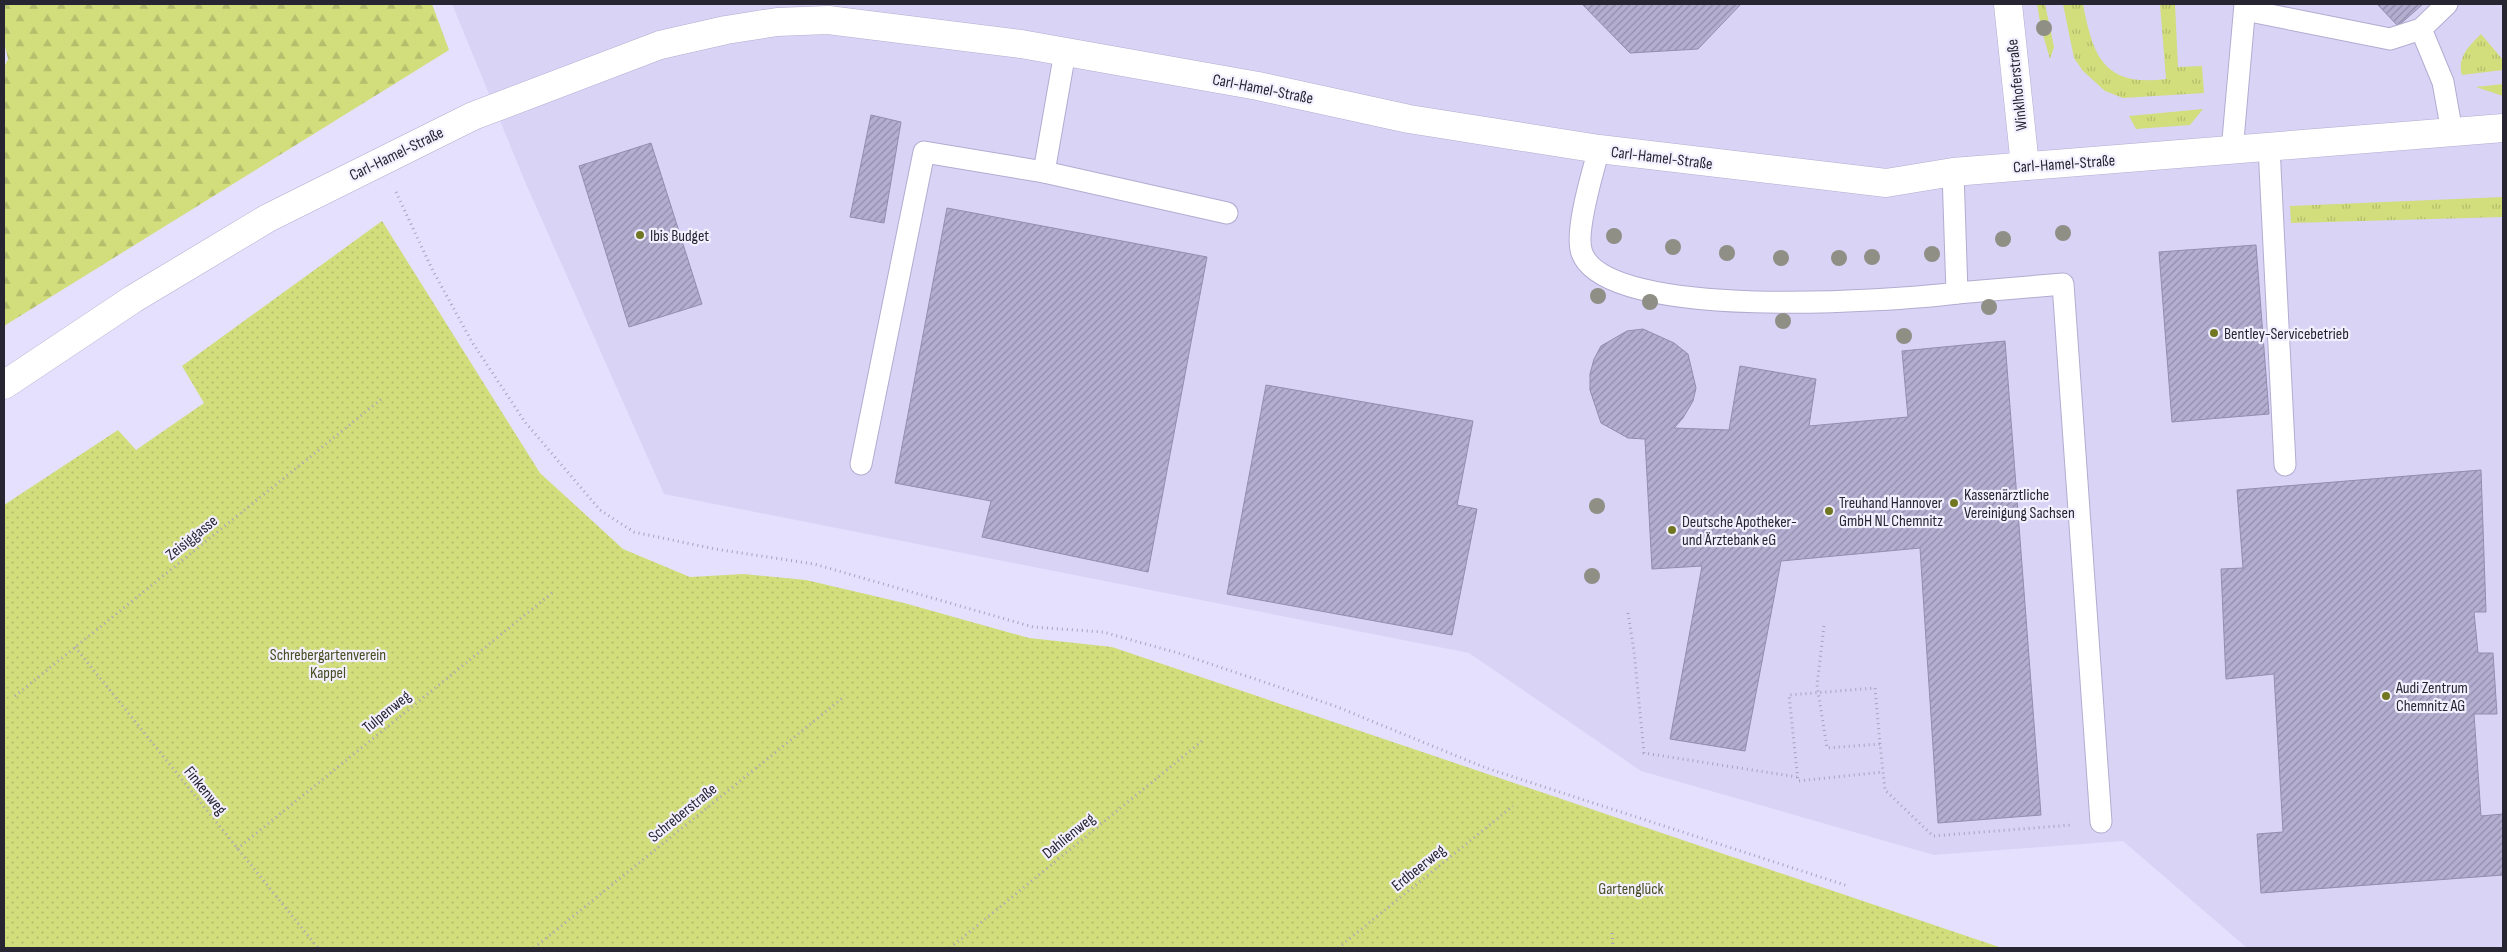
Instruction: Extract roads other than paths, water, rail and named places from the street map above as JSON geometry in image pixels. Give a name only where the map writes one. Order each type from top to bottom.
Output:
[{"type":"main road","name":"Winklhoferstraße","points":[[2008,4],[2025,166]]},
{"type":"main road","name":"Carl-Hamel-Straße","points":[[4,385],[133,299],[243,233],[383,159],[473,116],[660,45],[726,30],[827,12],[1258,86],[1409,119],[1599,149],[1886,183],[1953,172],[2503,128]]},
{"type":"lane","points":[[2286,18],[2301,4]]},
{"type":"lane","points":[[2232,151],[2245,7],[2286,18],[2390,39],[2420,29],[2447,4]]},
{"type":"lane","points":[[2420,29],[2443,82],[2452,132]]},
{"type":"lane","points":[[1044,172],[1065,52]]},
{"type":"lane","points":[[2269,147],[2285,465]]},
{"type":"lane","points":[[1599,149],[1589,185],[1580,236],[1581,253],[1594,271],[1617,283],[1651,291],[1758,302],[1810,303],[1905,299],[2063,284],[2101,822]]},
{"type":"lane","points":[[861,464],[924,152],[1044,172],[1227,213]]},
{"type":"lane","points":[[1953,172],[1957,293]]},
{"type":"place","name":"Ibis Budget","points":[[640,235]]},
{"type":"place","name":"Bentley-Servicebetrieb","points":[[2214,333]]},
{"type":"place","name":"Kassenärztliche Vereinigung Sachsen","points":[[1954,503]]},
{"type":"place","name":"Treuhand Hannover GmbH NL Chemnitz","points":[[1829,511]]},
{"type":"place","name":"Deutsche Apotheker- und Ärztebank eG","points":[[1672,530]]},
{"type":"place","name":"Audi Zentrum Chemnitz AG","points":[[2386,696]]},
{"type":"park label","name":"Schrebergartenverein Kappel","points":[[328,663]]},
{"type":"park label","name":"Gartenglück","points":[[1631,888]]}]
